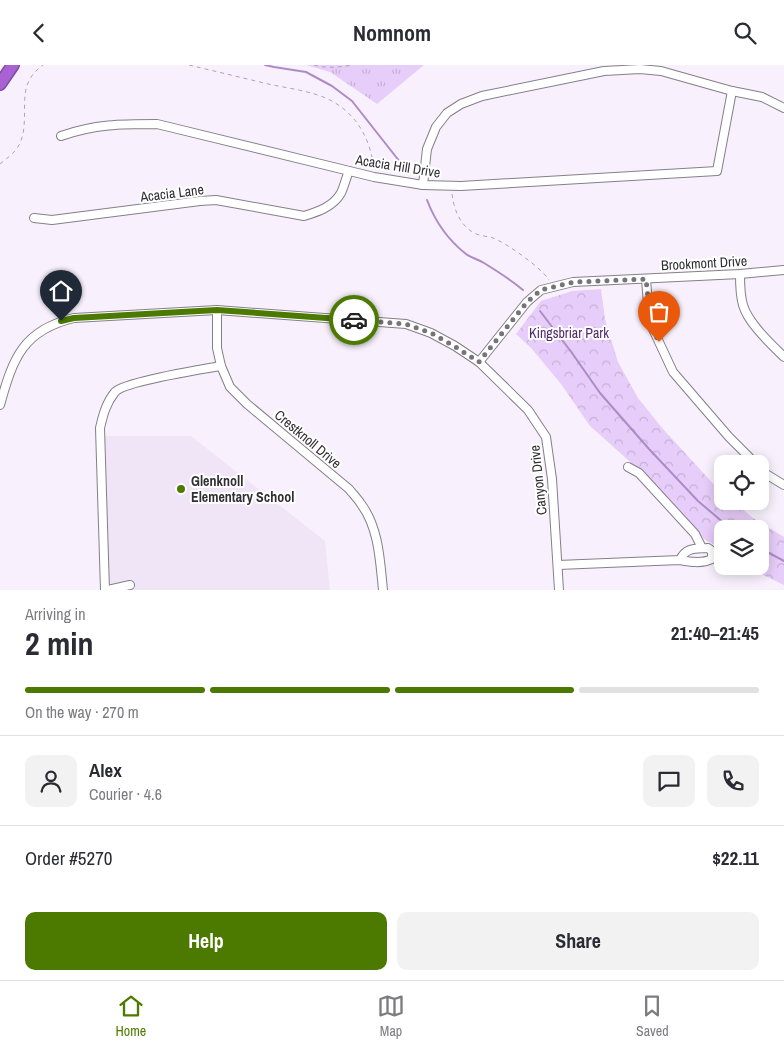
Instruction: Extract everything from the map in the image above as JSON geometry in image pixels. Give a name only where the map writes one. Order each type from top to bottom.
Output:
[{"type":"highway","points":[[0,84],[13,65]]},
{"type":"street","points":[[423,185],[427,149],[436,127],[447,113],[461,103],[482,96],[603,68],[661,71],[732,91],[762,97],[784,107]]},
{"type":"street","name":"Acacia Hill Drive","points":[[61,137],[79,130],[101,125],[157,124],[374,177],[423,185],[451,186],[717,171],[732,91]]},
{"type":"street","name":"Acacia Lane","points":[[34,218],[52,220],[200,201],[216,201],[304,215],[318,212],[327,207],[340,195],[349,171]]},
{"type":"street","name":"Brookmont Drive","points":[[479,362],[527,302],[541,290],[574,282],[784,270]]},
{"type":"street","points":[[740,274],[740,291],[743,307],[754,325],[784,357]]},
{"type":"street","points":[[646,279],[652,327],[673,372],[747,455]]},
{"type":"street","name":"Canyon Drive","points":[[0,405],[6,381],[15,360],[25,345],[40,331],[61,321],[74,318],[217,310],[406,324],[431,333],[479,362],[528,410],[546,437],[552,479],[559,590]]},
{"type":"street","name":"Crestknoll Drive","points":[[217,310],[216,348],[230,387],[247,405],[348,489],[362,505],[372,526],[379,551],[383,590]]},
{"type":"street","points":[[130,585],[106,590],[100,428],[106,405],[117,391],[136,383],[221,366]]},
{"type":"street","points":[[628,467],[639,473],[695,534],[702,548]]},
{"type":"street","points":[[769,476],[784,485]]},
{"type":"street","points":[[558,565],[680,560],[690,562],[707,561],[712,559],[712,551],[708,547],[687,550],[680,560]]},
{"type":"path","points":[[0,164],[14,152],[22,139],[25,125],[27,84],[34,73],[43,65]]},
{"type":"path","points":[[189,65],[296,90],[329,100],[356,121],[364,133],[372,157],[374,177]]},
{"type":"path","points":[[314,65],[331,67],[353,65]]},
{"type":"path","points":[[451,186],[455,211],[464,224],[473,232],[501,241],[540,270],[549,280]]},
{"type":"shaded area","name":"Glenknoll Elementary School","points":[[103,436],[191,436],[325,541],[330,590],[106,590]]},
{"type":"green space","points":[[306,65],[424,65],[377,104],[330,72]]},
{"type":"green space","name":"Kingsbriar Park","points":[[601,289],[605,319],[618,362],[638,398],[663,429],[714,484],[714,510],[744,510],[756,520],[714,520],[714,545],[704,539],[646,476],[590,426],[561,384],[532,349],[516,334],[541,301],[572,291]]},
{"type":"green space","name":"Kingsbriar Park","points":[[769,528],[784,537],[784,585],[763,575],[769,575]]},
{"type":"waterway","points":[[265,65],[306,72],[332,86],[352,101],[400,162],[404,170]]},
{"type":"waterway","points":[[427,200],[443,230],[459,249],[499,272],[523,290]]},
{"type":"waterway","points":[[540,311],[600,393],[698,501],[720,520]]},
{"type":"waterway","points":[[769,553],[784,561]]},
{"type":"way so far","points":[[354,320],[406,324],[431,333],[479,362],[527,302],[541,290],[574,282],[646,279],[652,327],[659,342]]},
{"type":"place","name":"Glenknoll Elementary School","points":[[181,489]]},
{"type":"route","points":[[61,321],[74,318],[217,310],[354,320]]}]
